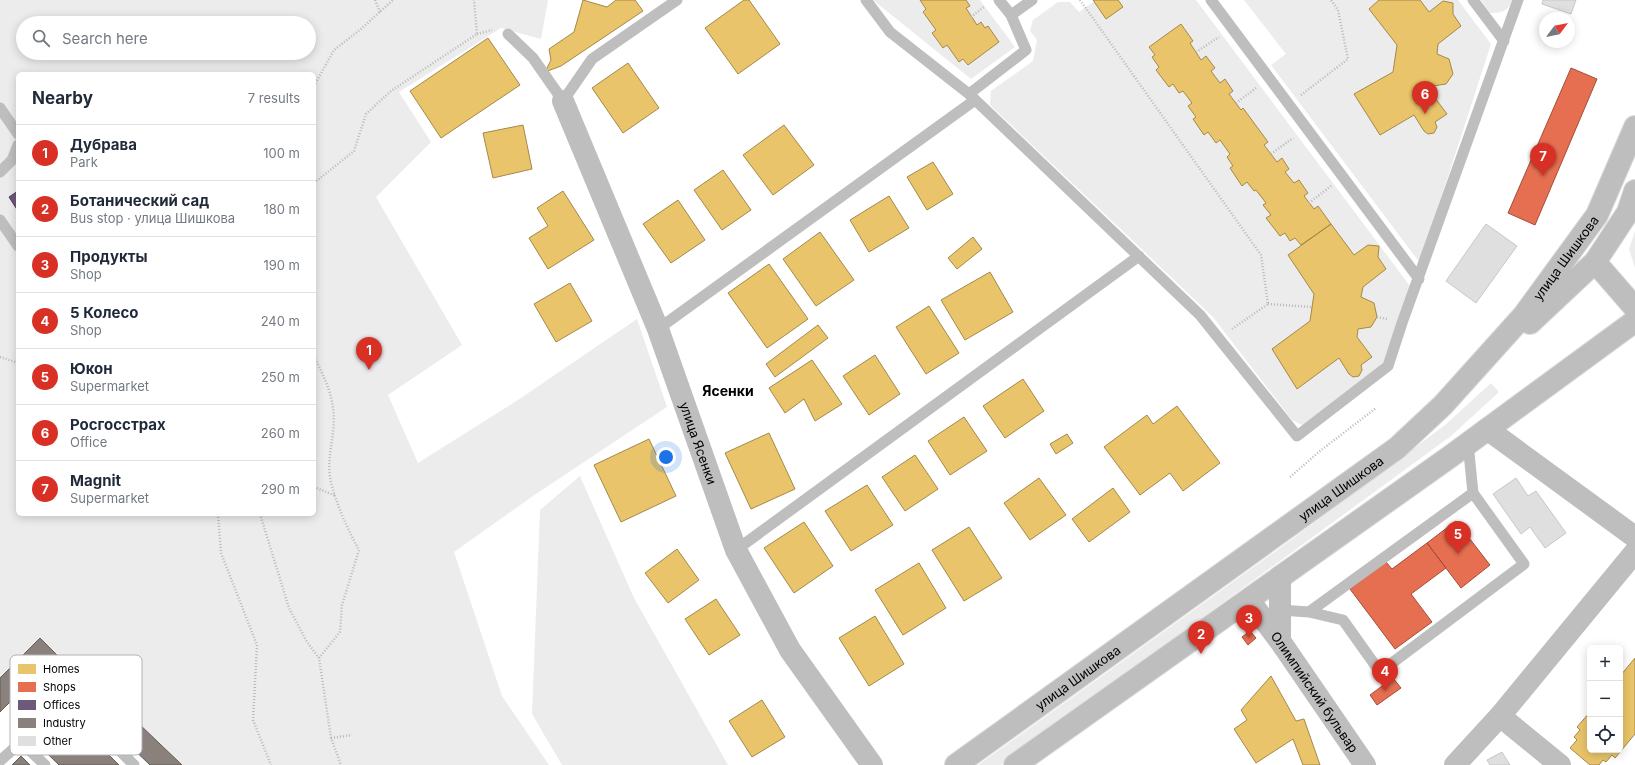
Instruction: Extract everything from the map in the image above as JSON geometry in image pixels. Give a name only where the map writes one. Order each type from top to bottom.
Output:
[{"type":"main road","name":"улица Ясенки","points":[[563,101],[658,329],[736,550],[790,650],[872,765]]},
{"type":"main road","name":"улица Шишкова","points":[[956,765],[1396,448],[1443,405],[1524,315],[1597,215],[1635,127]]},
{"type":"main road","name":"улица Шишкова","points":[[1635,191],[1628,212],[1595,262],[1635,308]]},
{"type":"main road","points":[[1443,405],[1595,262]]},
{"type":"main road","points":[[1015,765],[1537,394],[1635,321]]},
{"type":"main road","points":[[1487,429],[1635,537]]},
{"type":"main road","points":[[1455,765],[1500,716],[1635,552]]},
{"type":"main road","points":[[1280,578],[1297,611],[1280,642]]},
{"type":"main road","name":"Олимпийский бульвар","points":[[1249,600],[1280,642],[1365,765]]},
{"type":"main road","points":[[1500,716],[1560,765]]},
{"type":"lane","points":[[508,34],[533,58],[563,101],[592,59],[677,0]]},
{"type":"lane","points":[[866,0],[890,32],[972,97],[1200,315],[1297,436],[1388,366],[1518,0]]},
{"type":"lane","points":[[658,329],[972,97],[1026,50],[1011,15],[999,0]]},
{"type":"lane","points":[[1011,15],[1032,0]]},
{"type":"lane","points":[[1210,0],[1418,279]]},
{"type":"lane","points":[[1473,0],[1504,41]]},
{"type":"lane","points":[[0,108],[16,131]]},
{"type":"lane","points":[[0,172],[12,160],[16,150]]},
{"type":"lane","points":[[0,220],[16,243]]},
{"type":"lane","points":[[736,550],[1139,256]]},
{"type":"lane","points":[[1297,611],[1343,620],[1380,672],[1524,564],[1473,493],[1468,443]]},
{"type":"lane","points":[[1297,611],[1473,493]]},
{"type":"lane","points":[[0,761],[10,752]]},
{"type":"lane","points":[[35,755],[45,765]]},
{"type":"lane","points":[[124,755],[134,765]]},
{"type":"path","points":[[375,0],[380,12]]},
{"type":"path","points":[[316,82],[334,50],[393,0]]},
{"type":"path","points":[[316,181],[354,151],[366,114],[386,95],[477,34],[474,0]]},
{"type":"path","points":[[1080,0],[1261,255],[1268,304]]},
{"type":"path","points":[[1288,105],[1348,59],[1338,10],[1331,0]]},
{"type":"path","points":[[971,17],[988,4]]},
{"type":"path","points":[[1196,52],[1232,28]]},
{"type":"path","points":[[1236,103],[1269,79]]},
{"type":"path","points":[[1271,154],[1306,129]]},
{"type":"path","points":[[1309,202],[1342,178]]},
{"type":"path","points":[[1218,338],[1268,304],[1312,307]]},
{"type":"path","points":[[0,357],[16,362]]},
{"type":"path","points":[[316,360],[327,385],[333,409],[329,461],[331,481],[342,519],[359,550],[342,605],[340,632],[319,658]]},
{"type":"path","points":[[1290,477],[1320,451],[1376,408]]},
{"type":"path","points":[[316,488],[336,496]]},
{"type":"path","points":[[218,516],[221,553],[257,646],[253,720],[271,765]]},
{"type":"path","points":[[261,516],[289,608],[307,642],[319,658],[331,738],[341,765]]},
{"type":"path","points":[[331,738],[352,735]]},
{"type":"shaded area","points":[[0,0],[548,0],[541,39],[501,28],[399,92],[431,142],[376,197],[462,345],[388,395],[418,463],[518,400],[637,319],[667,407],[533,496],[454,552],[502,696],[549,765],[182,765],[142,727],[142,655],[57,655],[41,639],[24,655],[10,655],[10,668],[0,678]]},
{"type":"shaded area","points":[[873,0],[980,0],[1015,47],[971,79]]},
{"type":"shaded area","points":[[1096,0],[1196,0],[1410,286],[1384,362],[1313,423],[1302,425],[1292,420],[1213,317],[990,105],[991,91],[1033,61],[1037,40],[1030,31],[1033,20],[1058,2],[1070,2],[1079,12]]},
{"type":"shaded area","points":[[1244,0],[1458,0],[1491,44],[1420,263],[1271,65],[1286,54]]},
{"type":"shaded area","points":[[1481,0],[1512,0],[1504,11],[1490,13]]},
{"type":"shaded area","points":[[1635,231],[1635,268],[1629,249]]},
{"type":"shaded area","points":[[1491,383],[1499,392],[1451,436],[1001,765],[978,765],[1276,551],[1445,425]]},
{"type":"shaded area","points":[[580,476],[634,598],[728,765],[562,765],[532,714],[540,510]]},
{"type":"building: Homes","points":[[583,0],[607,7],[616,0],[635,0],[643,11],[561,66],[545,72],[551,60],[549,49],[574,32]]},
{"type":"building: Homes","points":[[744,0],[749,0],[780,44],[738,74],[705,28]]},
{"type":"building: Homes","points":[[920,0],[966,0],[970,6],[966,8],[977,25],[981,22],[985,28],[988,26],[999,42],[968,65],[963,59],[959,62],[947,45],[943,48],[932,33],[936,30],[923,12],[926,9]]},
{"type":"building: Homes","points":[[1093,0],[1118,0],[1123,7],[1106,19]]},
{"type":"building: Homes","points":[[1379,0],[1420,0],[1429,12],[1443,1],[1453,3],[1453,14],[1461,26],[1438,44],[1437,54],[1449,59],[1453,74],[1446,84],[1433,86],[1432,94],[1447,114],[1435,122],[1437,127],[1434,133],[1428,134],[1424,131],[1414,115],[1380,135],[1354,94],[1393,72],[1397,45],[1369,9]]},
{"type":"building: Homes","points":[[1181,24],[1193,41],[1190,43],[1201,60],[1206,56],[1215,68],[1211,71],[1220,83],[1225,79],[1233,91],[1229,94],[1241,110],[1243,108],[1268,142],[1264,145],[1277,162],[1282,158],[1289,169],[1285,172],[1294,183],[1299,180],[1308,193],[1304,196],[1314,209],[1318,206],[1331,224],[1301,245],[1295,238],[1290,241],[1285,233],[1280,236],[1266,218],[1271,215],[1263,205],[1266,203],[1256,190],[1254,191],[1247,182],[1242,186],[1230,168],[1233,166],[1227,157],[1230,154],[1220,140],[1216,143],[1208,132],[1204,135],[1193,119],[1196,117],[1188,106],[1192,103],[1183,91],[1179,93],[1173,84],[1169,87],[1156,70],[1159,67],[1152,57],[1155,55],[1149,47]]},
{"type":"building: Homes","points":[[488,38],[520,85],[441,138],[410,91]]},
{"type":"building: Homes","points":[[628,63],[659,108],[623,133],[592,88]]},
{"type":"building: Homes","points":[[523,125],[532,169],[493,178],[483,133]]},
{"type":"building: Homes","points":[[784,125],[814,165],[773,195],[743,155]]},
{"type":"building: Homes","points":[[933,162],[953,194],[927,210],[907,177]]},
{"type":"building: Homes","points":[[723,170],[751,210],[722,230],[694,190]]},
{"type":"building: Homes","points":[[563,191],[594,240],[548,269],[529,238],[548,226],[537,208]]},
{"type":"building: Homes","points":[[889,196],[909,228],[869,252],[850,220]]},
{"type":"building: Homes","points":[[678,200],[705,240],[671,263],[643,224]]},
{"type":"building: Homes","points":[[1331,224],[1354,255],[1368,245],[1379,246],[1378,257],[1386,269],[1363,287],[1361,297],[1374,303],[1377,317],[1371,327],[1358,329],[1357,337],[1372,357],[1361,365],[1362,370],[1359,376],[1353,377],[1349,374],[1339,358],[1297,389],[1272,349],[1310,321],[1314,294],[1288,255]]},
{"type":"building: Homes","points":[[820,232],[854,280],[816,306],[783,259]]},
{"type":"building: Homes","points":[[973,237],[982,249],[957,269],[948,258]]},
{"type":"building: Homes","points":[[769,264],[808,319],[767,348],[728,293]]},
{"type":"building: Homes","points":[[990,272],[1013,312],[965,340],[941,300]]},
{"type":"building: Homes","points":[[570,283],[592,321],[556,342],[534,304]]},
{"type":"building: Homes","points":[[929,306],[959,353],[926,374],[896,327]]},
{"type":"building: Homes","points":[[818,325],[828,338],[775,377],[766,364]]},
{"type":"building: Homes","points":[[875,355],[900,394],[869,415],[843,376]]},
{"type":"building: Homes","points":[[812,360],[842,404],[815,421],[804,399],[785,413],[769,388]]},
{"type":"building: Homes","points":[[1023,379],[1044,411],[1005,438],[983,406]]},
{"type":"building: Homes","points":[[1177,406],[1220,463],[1183,491],[1170,473],[1140,495],[1104,447],[1147,415],[1153,424]]},
{"type":"building: Homes","points":[[964,417],[987,451],[950,475],[928,441]]},
{"type":"building: Homes","points":[[769,433],[795,489],[751,509],[725,453]]},
{"type":"building: Homes","points":[[1067,434],[1073,443],[1056,454],[1050,444]]},
{"type":"building: Homes","points":[[649,439],[676,496],[621,522],[594,465]]},
{"type":"building: Homes","points":[[915,455],[938,489],[905,511],[882,477]]},
{"type":"building: Homes","points":[[1039,478],[1066,515],[1030,540],[1004,503]]},
{"type":"building: Homes","points":[[867,485],[893,525],[851,551],[825,511]]},
{"type":"building: Homes","points":[[1113,488],[1130,512],[1089,542],[1072,519]]},
{"type":"building: Homes","points":[[804,522],[833,566],[794,593],[764,548]]},
{"type":"building: Homes","points":[[969,527],[1002,578],[964,601],[932,550]]},
{"type":"building: Homes","points":[[677,549],[699,580],[668,603],[645,573]]},
{"type":"building: Homes","points":[[919,563],[946,608],[903,635],[875,590]]},
{"type":"building: Homes","points":[[716,599],[740,635],[709,655],[685,619]]},
{"type":"building: Homes","points":[[875,616],[904,664],[869,686],[839,638]]},
{"type":"building: Homes","points":[[1635,658],[1635,734],[1623,748],[1623,681],[1623,672]]},
{"type":"building: Homes","points":[[1271,676],[1296,721],[1304,719],[1320,765],[1303,765],[1293,739],[1256,763],[1234,729],[1247,720],[1241,710]]},
{"type":"building: Homes","points":[[762,700],[785,737],[752,757],[729,721]]},
{"type":"building: Homes","points":[[1587,715],[1587,753],[1619,753],[1615,758],[1612,755],[1606,762],[1603,760],[1599,765],[1590,765],[1570,748],[1577,740],[1574,737],[1580,730],[1577,727]]},
{"type":"building: Shops","points":[[1571,68],[1597,79],[1535,225],[1508,213]]},
{"type":"building: Shops","points":[[1456,521],[1490,565],[1461,588],[1427,543]]},
{"type":"building: Shops","points":[[1427,543],[1446,568],[1411,594],[1432,622],[1395,649],[1350,589],[1386,562],[1392,569]]},
{"type":"building: Shops","points":[[1250,631],[1256,638],[1248,645],[1242,637]]},
{"type":"building: Shops","points":[[1393,678],[1401,688],[1377,705],[1370,695]]},
{"type":"building: Offices","points":[[16,192],[16,208],[9,197]]},
{"type":"building: Industry","points":[[40,638],[57,655],[23,655]]},
{"type":"building: Industry","points":[[10,668],[10,702],[0,712],[0,678]]},
{"type":"building: Industry","points":[[142,727],[182,765],[150,765],[140,755],[142,755]]},
{"type":"building: Industry","points":[[49,755],[109,755],[119,765],[59,765]]},
{"type":"building: Industry","points":[[21,756],[30,765],[12,765]]},
{"type":"building: Other","points":[[1543,0],[1576,0],[1572,12],[1565,12],[1542,4]]},
{"type":"building: Other","points":[[1486,224],[1517,246],[1476,303],[1446,281]]},
{"type":"building: Other","points":[[1516,478],[1528,496],[1536,491],[1566,533],[1545,548],[1530,527],[1521,534],[1493,494]]},
{"type":"building: Other","points":[[1502,752],[1510,765],[1490,765],[1487,760]]},
{"type":"place","name":"Росгосстрах","points":[[1425,114]]},
{"type":"place","name":"Magnit","points":[[1543,176]]},
{"type":"place","name":"Дубрава","points":[[369,370]]},
{"type":"place","name":"Юкон","points":[[1458,554]]},
{"type":"place","name":"Продукты","points":[[1249,638]]},
{"type":"place","name":"Ботанический сад","points":[[1201,654]]},
{"type":"place","name":"5 Колесо","points":[[1385,691]]},
{"type":"district","name":"Ясенки","points":[[728,391]]}]
